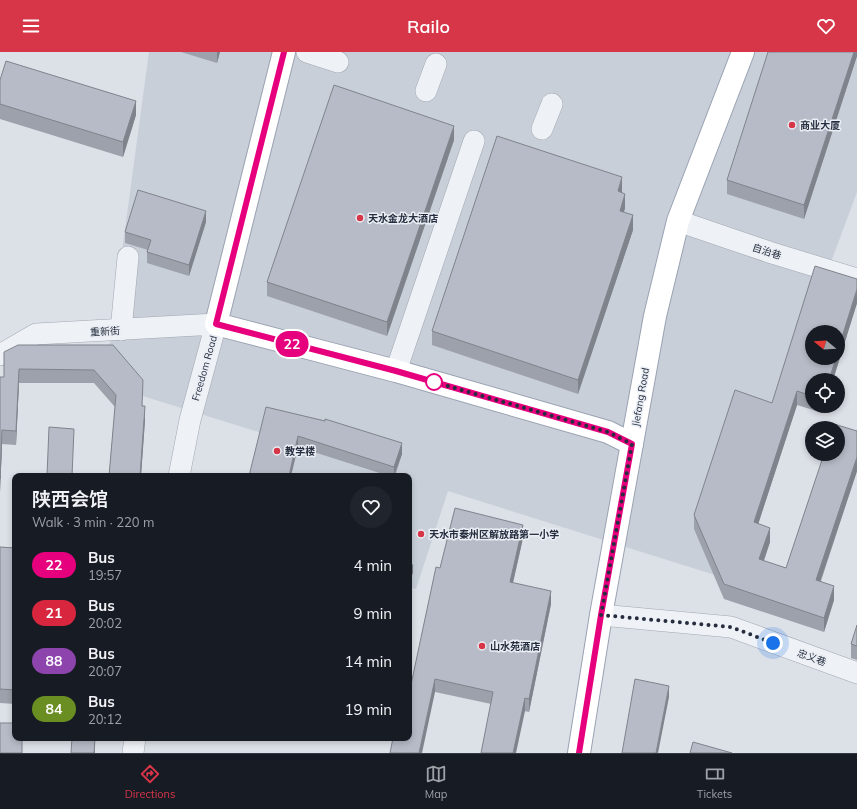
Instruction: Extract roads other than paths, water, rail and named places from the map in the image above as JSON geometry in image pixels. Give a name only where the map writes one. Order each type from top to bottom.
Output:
[{"type":"main road","name":"Freedom Road","points":[[216,324],[284,52]]},
{"type":"main road","name":"Jiefang Road","points":[[579,753],[601,615],[655,316],[678,222],[743,52]]},
{"type":"main road","points":[[216,324],[396,371],[608,432],[632,444]]},
{"type":"street","points":[[307,52],[338,62]]},
{"type":"street","points":[[426,91],[436,64]]},
{"type":"street","points":[[542,129],[552,104]]},
{"type":"street","points":[[396,371],[474,141]]},
{"type":"street","name":"自治巷","points":[[678,222],[857,279]]},
{"type":"street","points":[[122,330],[128,257]]},
{"type":"street","name":"重新街","points":[[0,355],[36,334],[216,324]]},
{"type":"street","name":"Freedom Road","points":[[180,473],[190,420],[216,324]]},
{"type":"street","name":"忠义巷","points":[[601,615],[731,627],[857,673]]},
{"type":"street","points":[[133,753],[135,741]]},
{"type":"place","name":"商业大厦","points":[[792,125]]},
{"type":"place","name":"天水金龙大酒店","points":[[360,218]]},
{"type":"place","name":"教学楼","points":[[277,451]]},
{"type":"place","name":"天水市秦州区解放路第一小学","points":[[421,534]]},
{"type":"place","name":"山水苑酒店","points":[[482,646]]}]
